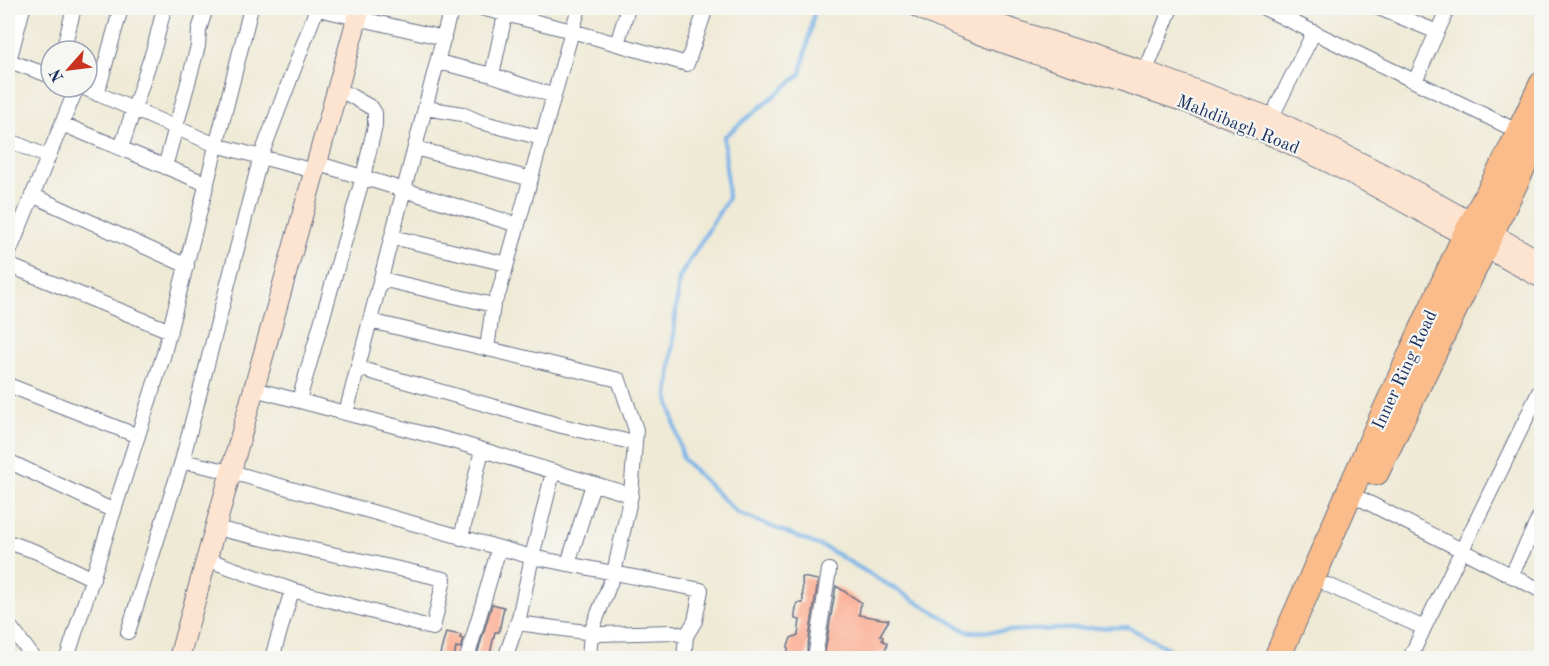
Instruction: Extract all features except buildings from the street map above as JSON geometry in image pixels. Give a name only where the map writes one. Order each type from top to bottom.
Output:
[{"type":"highway","name":"Inner Ring Road","points":[[1277,658],[1375,434],[1478,236],[1530,129],[1542,85]]},
{"type":"highway","name":"Inner Ring Road","points":[[1296,658],[1478,236]]},
{"type":"street","points":[[23,8],[9,61],[39,72]]},
{"type":"street","points":[[66,39],[74,8]]},
{"type":"street","points":[[99,86],[121,8]]},
{"type":"street","points":[[121,148],[135,110],[164,8]]},
{"type":"street","points":[[165,166],[177,128],[206,8]]},
{"type":"street","points":[[68,658],[170,331],[251,8]]},
{"type":"street","points":[[128,632],[182,461],[261,156],[315,8],[358,13],[444,38]]},
{"type":"street","points":[[346,413],[448,21],[455,8]]},
{"type":"street","points":[[481,8],[507,11],[687,64],[706,8]]},
{"type":"street","points":[[487,349],[493,305],[499,292],[579,8]]},
{"type":"street","points":[[617,44],[628,8]]},
{"type":"street","name":"Mahdibagh Road","points":[[919,8],[982,36],[1142,79],[1271,118],[1395,180],[1542,278]]},
{"type":"street","name":"Mahdibagh Road","points":[[956,8],[1142,79],[1290,144],[1414,207],[1542,262]]},
{"type":"street","points":[[1142,79],[1171,8]]},
{"type":"street","points":[[1264,8],[1415,81],[1530,129]]},
{"type":"street","points":[[1379,8],[1437,32]]},
{"type":"street","points":[[1415,81],[1448,8]]},
{"type":"street","points":[[492,75],[507,11]]},
{"type":"street","points":[[179,658],[358,13]]},
{"type":"street","points":[[1271,118],[1314,32]]},
{"type":"street","points":[[438,62],[492,75],[554,96]]},
{"type":"street","points":[[299,400],[363,177],[375,126],[375,113],[372,108],[337,88]]},
{"type":"street","points":[[99,94],[216,144],[261,156],[363,177],[518,225]]},
{"type":"street","points":[[8,255],[72,99]]},
{"type":"street","points":[[426,108],[462,114],[480,122],[542,138]]},
{"type":"street","points":[[62,124],[207,184]]},
{"type":"street","points":[[8,140],[48,157]]},
{"type":"street","points":[[415,148],[531,179]]},
{"type":"street","points":[[32,195],[187,266]]},
{"type":"street","points":[[392,237],[507,264]]},
{"type":"street","points":[[8,265],[170,331]]},
{"type":"street","points":[[381,279],[493,305]]},
{"type":"street","points":[[370,321],[619,380],[636,430],[631,495],[614,573],[591,632],[589,658]]},
{"type":"street","points":[[358,368],[562,426],[635,443]]},
{"type":"street","points":[[8,385],[138,436]]},
{"type":"street","points":[[254,388],[482,450],[631,495]]},
{"type":"street","points":[[1410,658],[1541,388]]},
{"type":"street","points":[[461,538],[482,450]]},
{"type":"street","points":[[8,461],[114,511]]},
{"type":"street","points":[[182,461],[231,472],[532,557],[700,590],[695,621],[686,636],[684,658]]},
{"type":"street","points":[[505,658],[517,623],[553,472]]},
{"type":"street","points":[[568,564],[593,484]]},
{"type":"street","points":[[1363,500],[1542,591]]},
{"type":"street","points":[[1510,576],[1542,513]]},
{"type":"street","points":[[206,560],[292,590],[433,628],[444,579],[215,528]]},
{"type":"street","points":[[8,542],[37,552],[93,579]]},
{"type":"street","points":[[466,658],[499,548]]},
{"type":"street","points":[[815,658],[829,570]]},
{"type":"street","points":[[1328,585],[1424,628]]},
{"type":"street","points":[[272,658],[292,590]]},
{"type":"street","points":[[517,623],[601,634],[672,632],[686,636]]},
{"type":"street","points":[[8,624],[34,658]]},
{"type":"waterway","points":[[815,8],[801,74],[724,137],[728,198],[679,278],[668,397],[683,459],[737,513],[828,549],[968,632],[1128,627],[1177,653],[1182,658]]}]
